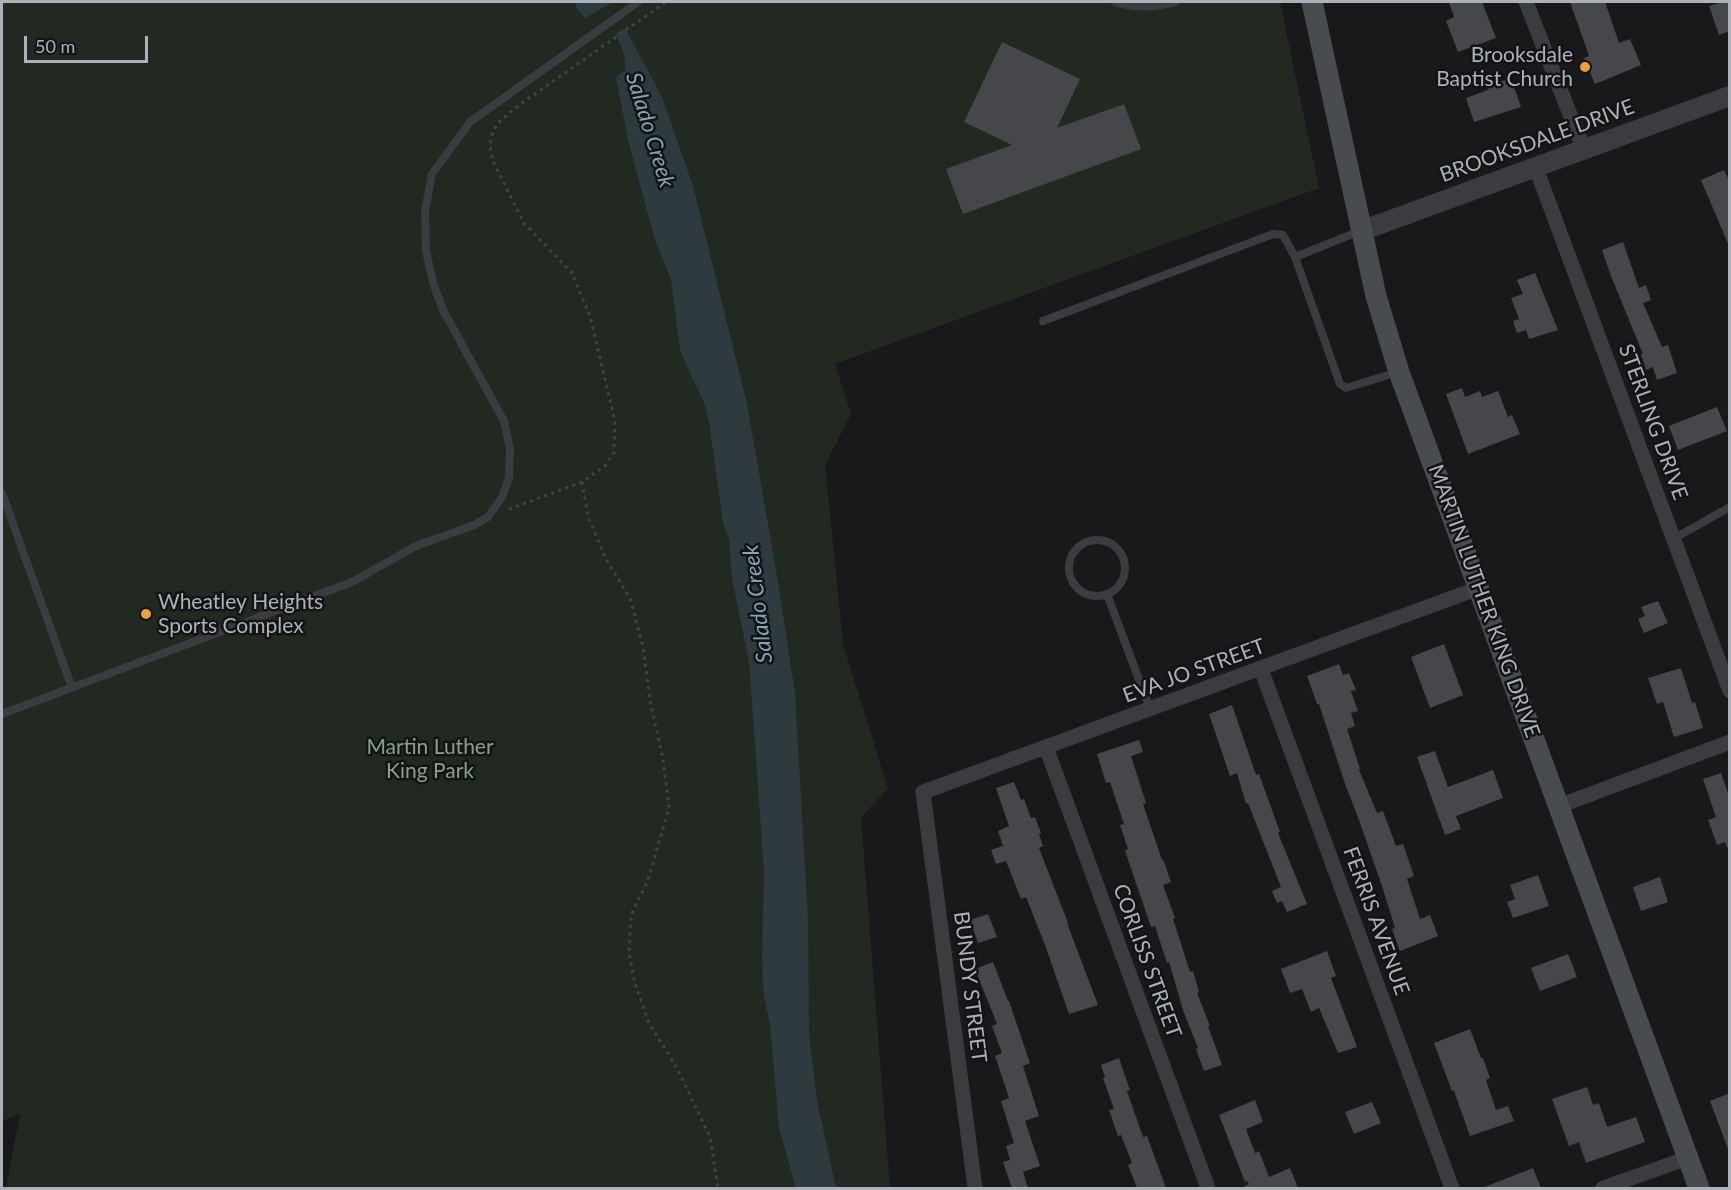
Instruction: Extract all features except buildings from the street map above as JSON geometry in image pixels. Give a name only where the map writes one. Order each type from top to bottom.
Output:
[{"type":"main road","name":"MARTIN LUTHER KING DRIVE","points":[[1312,2],[1376,296],[1399,372],[1699,1188]]},
{"type":"street","points":[[1526,2],[1584,150]]},
{"type":"street","name":"BROOKSDALE DRIVE","points":[[1362,231],[1730,96]]},
{"type":"street","name":"STERLING DRIVE","points":[[1536,168],[1730,692]]},
{"type":"street","name":"EVA JO STREET","points":[[923,792],[1479,588]]},
{"type":"street","name":"FERRIS AVENUE","points":[[1261,669],[1452,1188]]},
{"type":"street","points":[[1558,806],[1730,741]]},
{"type":"street","name":"CORLISS STREET","points":[[1046,747],[1208,1188]]},
{"type":"street","name":"BUNDY STREET","points":[[923,792],[975,1188]]},
{"type":"street","points":[[1603,1188],[1688,1158]]},
{"type":"lane","points":[[2,714],[352,582],[416,546],[474,525],[488,517],[502,497],[509,478],[510,449],[504,421],[443,310],[433,283],[426,251],[424,211],[432,174],[470,122],[638,2]]},
{"type":"lane","points":[[1115,2],[1129,6],[1149,7],[1176,2]]},
{"type":"lane","points":[[1295,257],[1362,231]]},
{"type":"lane","points":[[1042,321],[1273,234],[1283,235],[1295,257],[1340,384],[1346,388],[1399,372]]},
{"type":"lane","points":[[2,492],[72,688]]},
{"type":"lane","points":[[1673,539],[1730,507]]},
{"type":"lane","points":[[1090,541],[1108,542],[1116,547],[1125,564],[1125,573],[1121,582],[1107,594],[1089,595],[1081,591],[1071,577],[1069,568],[1074,551],[1090,541]]},
{"type":"lane","points":[[1107,594],[1150,710]]},
{"type":"path","points":[[488,517],[582,482],[606,465],[614,452],[615,421],[590,316],[572,273],[524,223],[492,159],[490,144],[493,131],[501,120],[522,104],[665,2]]},
{"type":"path","points":[[582,482],[588,517],[607,561],[630,598],[643,647],[651,706],[663,758],[669,808],[648,880],[631,915],[629,953],[635,984],[649,1023],[678,1070],[710,1137],[718,1188]]},
{"type":"green space","name":"Martin Luther King Park","points":[[2,2],[1280,2],[1319,188],[835,364],[851,414],[825,465],[843,644],[888,789],[861,817],[890,1188],[6,1188],[20,1114],[2,1121]]},
{"type":"water","points":[[576,2],[613,2],[585,18],[576,7]]},
{"type":"water","name":"Salado Creek","points":[[625,28],[662,97],[693,186],[747,404],[795,693],[808,920],[809,1034],[817,1101],[836,1188],[796,1188],[779,1128],[770,1024],[764,996],[762,961],[764,872],[749,661],[732,579],[729,539],[723,523],[709,421],[704,402],[680,349],[671,280],[655,240],[628,140],[616,77],[625,70],[625,60],[615,34]]},
{"type":"place","name":"Brooksdale Baptist Church","points":[[1585,67]]},
{"type":"place","name":"Wheatley Heights Sports Complex","points":[[146,614]]}]
